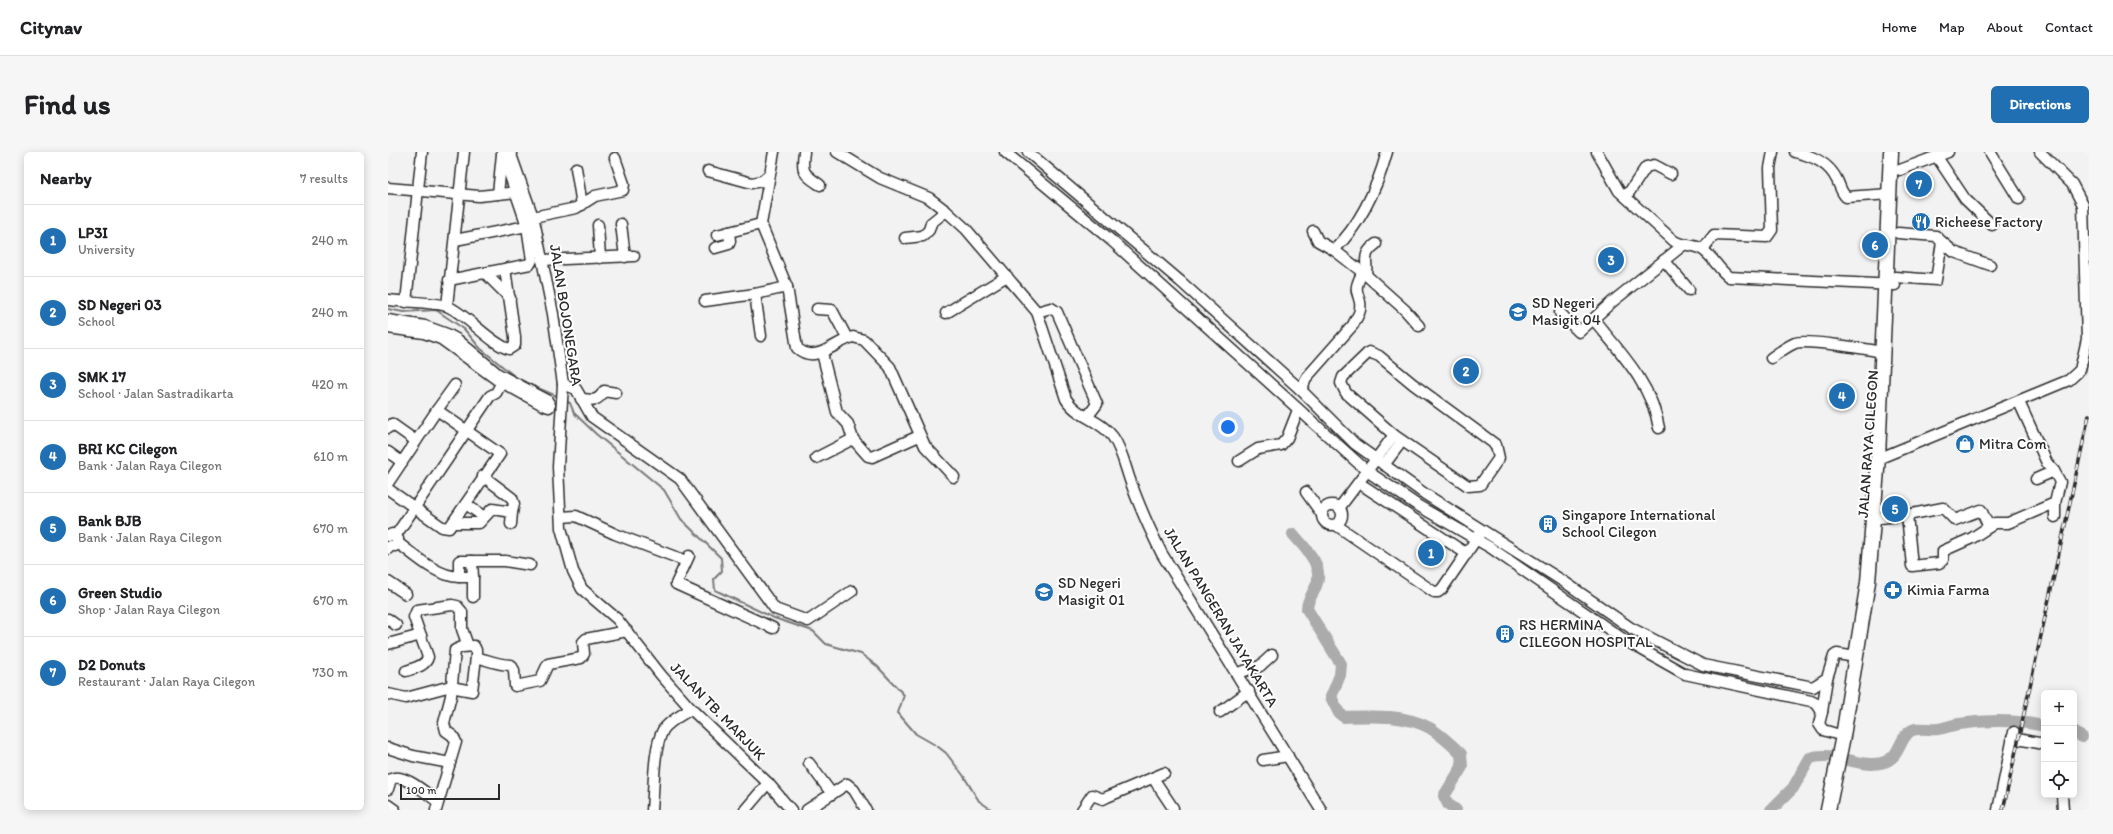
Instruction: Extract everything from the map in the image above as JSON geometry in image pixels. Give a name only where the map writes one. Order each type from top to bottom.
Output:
[{"type":"highway","name":"JALAN RAYA CILEGON","points":[[1847,736],[1875,586],[1892,282],[1890,194],[1891,152]]},
{"type":"highway","name":"JALAN RAYA CILEGON","points":[[1847,736],[1856,657],[1868,582],[1882,456],[1882,352],[1898,233],[1900,152]]},
{"type":"highway","points":[[1828,810],[1843,757],[1847,736]]},
{"type":"highway","points":[[1838,810],[1843,757]]},
{"type":"street","points":[[406,302],[422,152]]},
{"type":"street","points":[[447,306],[464,152]]},
{"type":"street","points":[[498,194],[502,152]]},
{"type":"street","points":[[449,280],[531,263],[530,222],[502,152]]},
{"type":"street","name":"JALAN BOJONEGARA","points":[[510,152],[542,260],[564,387],[558,467],[561,517],[569,561],[582,589],[617,619],[627,631]]},
{"type":"street","points":[[774,152],[761,224],[787,287],[797,348],[809,355],[822,353],[847,338],[858,337],[864,340],[890,367],[919,436],[925,446],[954,477]]},
{"type":"street","points":[[804,152],[802,167],[803,172],[820,186]]},
{"type":"street","name":"JALAN PANGERAN JAYAKARTA","points":[[838,152],[880,178],[929,198],[946,211],[966,229],[1037,312],[1066,399],[1073,408],[1104,426],[1114,437],[1144,517],[1162,554],[1238,673],[1321,810]]},
{"type":"street","points":[[1004,152],[1107,237],[1367,471],[1417,505],[1476,539],[1623,639],[1685,674],[1812,701],[1817,704],[1822,712]]},
{"type":"street","points":[[1028,152],[1119,228],[1301,390],[1355,444],[1425,494],[1478,526],[1631,628],[1703,665],[1813,687],[1827,678]]},
{"type":"street","points":[[1334,250],[1346,240],[1371,197],[1378,181],[1386,152]]},
{"type":"street","points":[[1597,152],[1615,185],[1626,197],[1674,241],[1682,246],[1695,246],[1703,250],[1726,275],[1732,278],[1892,282],[1936,280],[1942,242]]},
{"type":"street","points":[[1703,250],[1714,235],[1767,237],[1770,234],[1772,230],[1770,168],[1774,152]]},
{"type":"street","points":[[1795,152],[1812,157],[1827,165],[1832,170],[1846,196],[1890,194]]},
{"type":"street","points":[[1900,170],[1948,152]]},
{"type":"street","points":[[1990,152],[2019,199]]},
{"type":"street","points":[[1882,456],[2019,402],[2069,380],[2080,370],[2088,343],[2083,205],[2072,184],[2040,152]]},
{"type":"street","points":[[1937,156],[1965,199],[1992,225]]},
{"type":"street","points":[[455,240],[530,222],[582,205],[595,196],[623,190],[624,184],[615,158]]},
{"type":"street","points":[[1626,197],[1646,167],[1654,165],[1671,174]]},
{"type":"street","points":[[576,168],[582,205]]},
{"type":"street","points":[[708,171],[752,183],[762,181],[769,175]]},
{"type":"street","points":[[388,188],[418,192],[478,196],[517,192]]},
{"type":"street","points":[[905,238],[923,236],[929,230],[931,223],[946,211]]},
{"type":"street","points":[[542,260],[629,257],[621,224]]},
{"type":"street","points":[[717,235],[761,224]]},
{"type":"street","points":[[598,225],[600,258]]},
{"type":"street","points":[[1107,237],[1119,228]]},
{"type":"street","points":[[1312,231],[1318,241],[1334,250],[1365,274],[1405,310],[1419,326]]},
{"type":"street","points":[[715,248],[729,244],[730,241],[728,232]]},
{"type":"street","points":[[1898,233],[1936,236],[1954,252],[1990,265]]},
{"type":"street","points":[[1301,390],[1307,377],[1352,325],[1358,315],[1360,308],[1356,288],[1365,274],[1365,259],[1368,251],[1376,244]]},
{"type":"street","points":[[1560,313],[1576,331],[1579,332],[1594,320],[1612,302],[1682,246]]},
{"type":"street","points":[[1664,260],[1689,290]]},
{"type":"street","points":[[388,300],[447,306],[472,322],[498,344],[509,349],[515,345],[515,337],[505,269]]},
{"type":"street","points":[[485,273],[510,298]]},
{"type":"street","points":[[946,313],[1007,276]]},
{"type":"street","points":[[705,301],[755,294],[787,287]]},
{"type":"street","points":[[755,294],[761,336]]},
{"type":"street","points":[[817,309],[828,308],[832,310],[847,338]]},
{"type":"street","points":[[1037,312],[1051,308],[1057,312],[1097,404],[1088,416]]},
{"type":"street","points":[[388,320],[458,340],[500,378],[489,391],[490,396],[391,542],[436,570],[450,576],[473,577]]},
{"type":"street","points":[[1594,320],[1634,368],[1655,409],[1659,428]]},
{"type":"street","points":[[388,328],[418,332],[434,332]]},
{"type":"street","points":[[1771,358],[1794,343],[1800,342],[1816,342],[1882,352]]},
{"type":"street","points":[[1369,352],[1379,356],[1413,384],[1496,444],[1499,458],[1480,485],[1468,486],[1398,438],[1342,388],[1343,377],[1369,352]]},
{"type":"street","points":[[822,353],[837,412],[848,424],[853,440],[863,452],[872,457],[919,436]]},
{"type":"street","points":[[388,483],[437,410],[456,385]]},
{"type":"street","points":[[564,387],[576,389],[592,417],[680,479],[774,609],[808,621],[852,591]]},
{"type":"street","points":[[581,398],[595,400],[601,397],[604,391],[616,393]]},
{"type":"street","points":[[2019,402],[2047,463],[2054,471],[2060,482],[2055,503],[2055,517]]},
{"type":"street","points":[[388,489],[442,526],[449,528],[483,476],[500,454],[437,410]]},
{"type":"street","points":[[1239,461],[1258,449],[1281,445],[1287,438],[1298,410]]},
{"type":"street","points":[[388,428],[392,424],[416,441]]},
{"type":"street","points":[[1340,507],[1367,471],[1380,462],[1398,438]]},
{"type":"street","points":[[816,458],[853,440]]},
{"type":"street","points":[[388,452],[402,462]]},
{"type":"street","points":[[2036,479],[2054,471]]},
{"type":"street","points":[[483,476],[512,498],[514,504],[510,524]]},
{"type":"street","points":[[1358,483],[1467,554]]},
{"type":"street","points":[[1306,492],[1321,513],[1322,520],[1328,525],[1336,525],[1434,592],[1438,592],[1442,589],[1467,554],[1476,539],[1478,526]]},
{"type":"street","points":[[1907,516],[1911,564],[1914,567],[1942,562],[1943,551],[1972,538],[1996,523],[2008,523],[2055,503]]},
{"type":"street","points":[[466,504],[484,517]]},
{"type":"street","points":[[1321,513],[1325,506],[1333,504],[1340,507],[1343,514],[1341,521],[1336,525]]},
{"type":"street","points":[[1880,518],[1907,516],[1943,508],[1955,520],[1980,510],[1989,527]]},
{"type":"street","points":[[453,523],[479,523],[492,509],[512,512]]},
{"type":"street","points":[[561,517],[576,516],[615,534],[688,558],[676,584],[772,628]]},
{"type":"street","points":[[1467,534],[1478,526]]},
{"type":"street","points":[[459,577],[459,561],[505,561],[530,565]]},
{"type":"street","points":[[472,561],[473,597]]},
{"type":"street","points":[[388,582],[406,594]]},
{"type":"street","points":[[406,671],[419,667],[427,661],[427,652],[414,617],[417,610],[452,605],[457,606],[462,612],[462,629],[468,646]]},
{"type":"street","points":[[1594,618],[1600,607]]},
{"type":"street","points":[[476,657],[493,660],[499,665],[511,665],[514,670],[514,686],[519,686],[540,681],[548,664],[581,658],[584,654],[583,642],[586,639],[627,631]]},
{"type":"street","name":"JALAN TB. MARJUK","points":[[627,631],[661,675],[691,709],[768,784],[790,810]]},
{"type":"street","points":[[388,644],[421,635]]},
{"type":"street","points":[[388,694],[406,698],[451,687],[472,691],[476,648],[468,646],[455,650],[452,662],[451,687],[450,702],[444,723],[446,731],[453,736],[456,742],[436,805],[409,781],[400,777],[391,778],[388,789]]},
{"type":"street","points":[[1847,736],[1823,730],[1819,724],[1827,678],[1834,656],[1837,654],[1856,657]]},
{"type":"street","points":[[1238,673],[1260,666],[1272,655]]},
{"type":"street","points":[[1812,701],[1813,687]]},
{"type":"street","points":[[1220,712],[1249,691]]},
{"type":"street","points":[[652,810],[656,757],[661,736],[668,724],[691,709]]},
{"type":"street","points":[[1998,810],[2013,735],[2041,743]]},
{"type":"street","points":[[388,748],[414,756],[450,763]]},
{"type":"street","points":[[1263,760],[1288,756]]},
{"type":"street","points":[[809,763],[832,794]]},
{"type":"street","points":[[1082,810],[1092,795],[1103,799],[1164,773]]},
{"type":"street","points":[[1153,778],[1173,808]]},
{"type":"street","points":[[745,810],[768,784]]},
{"type":"street","points":[[807,810],[847,784],[854,790],[866,810]]},
{"type":"street","points":[[2062,798],[2063,810]]},
{"type":"street","points":[[388,805],[395,810]]},
{"type":"waterway","points":[[388,309],[403,312],[436,310],[464,329],[480,348],[519,380],[559,397]]},
{"type":"waterway","points":[[565,401],[570,403],[574,413],[596,434],[664,490],[681,519],[721,558],[722,571],[714,579],[715,590],[774,618],[813,631],[826,644],[861,654],[877,666],[904,695],[898,713],[916,734],[946,753],[963,775],[979,801],[992,810]]},
{"type":"waterway","points":[[1293,534],[1308,551],[1316,564],[1318,571],[1316,586],[1309,600],[1307,609],[1341,664],[1340,675],[1331,697],[1339,713],[1344,717],[1388,717],[1409,720],[1430,728],[1442,737],[1461,754],[1462,767],[1444,796],[1448,804],[1456,810]]},
{"type":"waterway","points":[[1771,810],[1793,788],[1810,758],[1828,756],[1863,763],[1881,763],[1892,758],[1905,736],[1915,729],[1938,729],[1959,724],[1991,721],[2041,726]]},
{"type":"waterway","points":[[2077,734],[2082,737]]},
{"type":"railway","points":[[2003,810],[2089,415]]},
{"type":"place","name":"D2 Donuts","points":[[1919,184]]},
{"type":"place","name":"Richeese Factory","points":[[1921,222]]},
{"type":"place","name":"Green Studio","points":[[1875,245]]},
{"type":"place","name":"SMK 17","points":[[1611,260]]},
{"type":"place","name":"SD Negeri Masigit 04","points":[[1518,312]]},
{"type":"place","name":"SD Negeri 03","points":[[1466,371]]},
{"type":"place","name":"BRI KC Cilegon","points":[[1842,396]]},
{"type":"place","name":"Mitra Com","points":[[1965,444]]},
{"type":"place","name":"Bank BJB","points":[[1895,509]]},
{"type":"place","name":"Singapore International School Cilegon","points":[[1548,524]]},
{"type":"place","name":"LP3I","points":[[1431,553]]},
{"type":"place","name":"Kimia Farma","points":[[1893,590]]},
{"type":"place","name":"SD Negeri Masigit 01","points":[[1044,592]]},
{"type":"place","name":"RS HERMINA CILEGON HOSPITAL","points":[[1505,634]]}]
